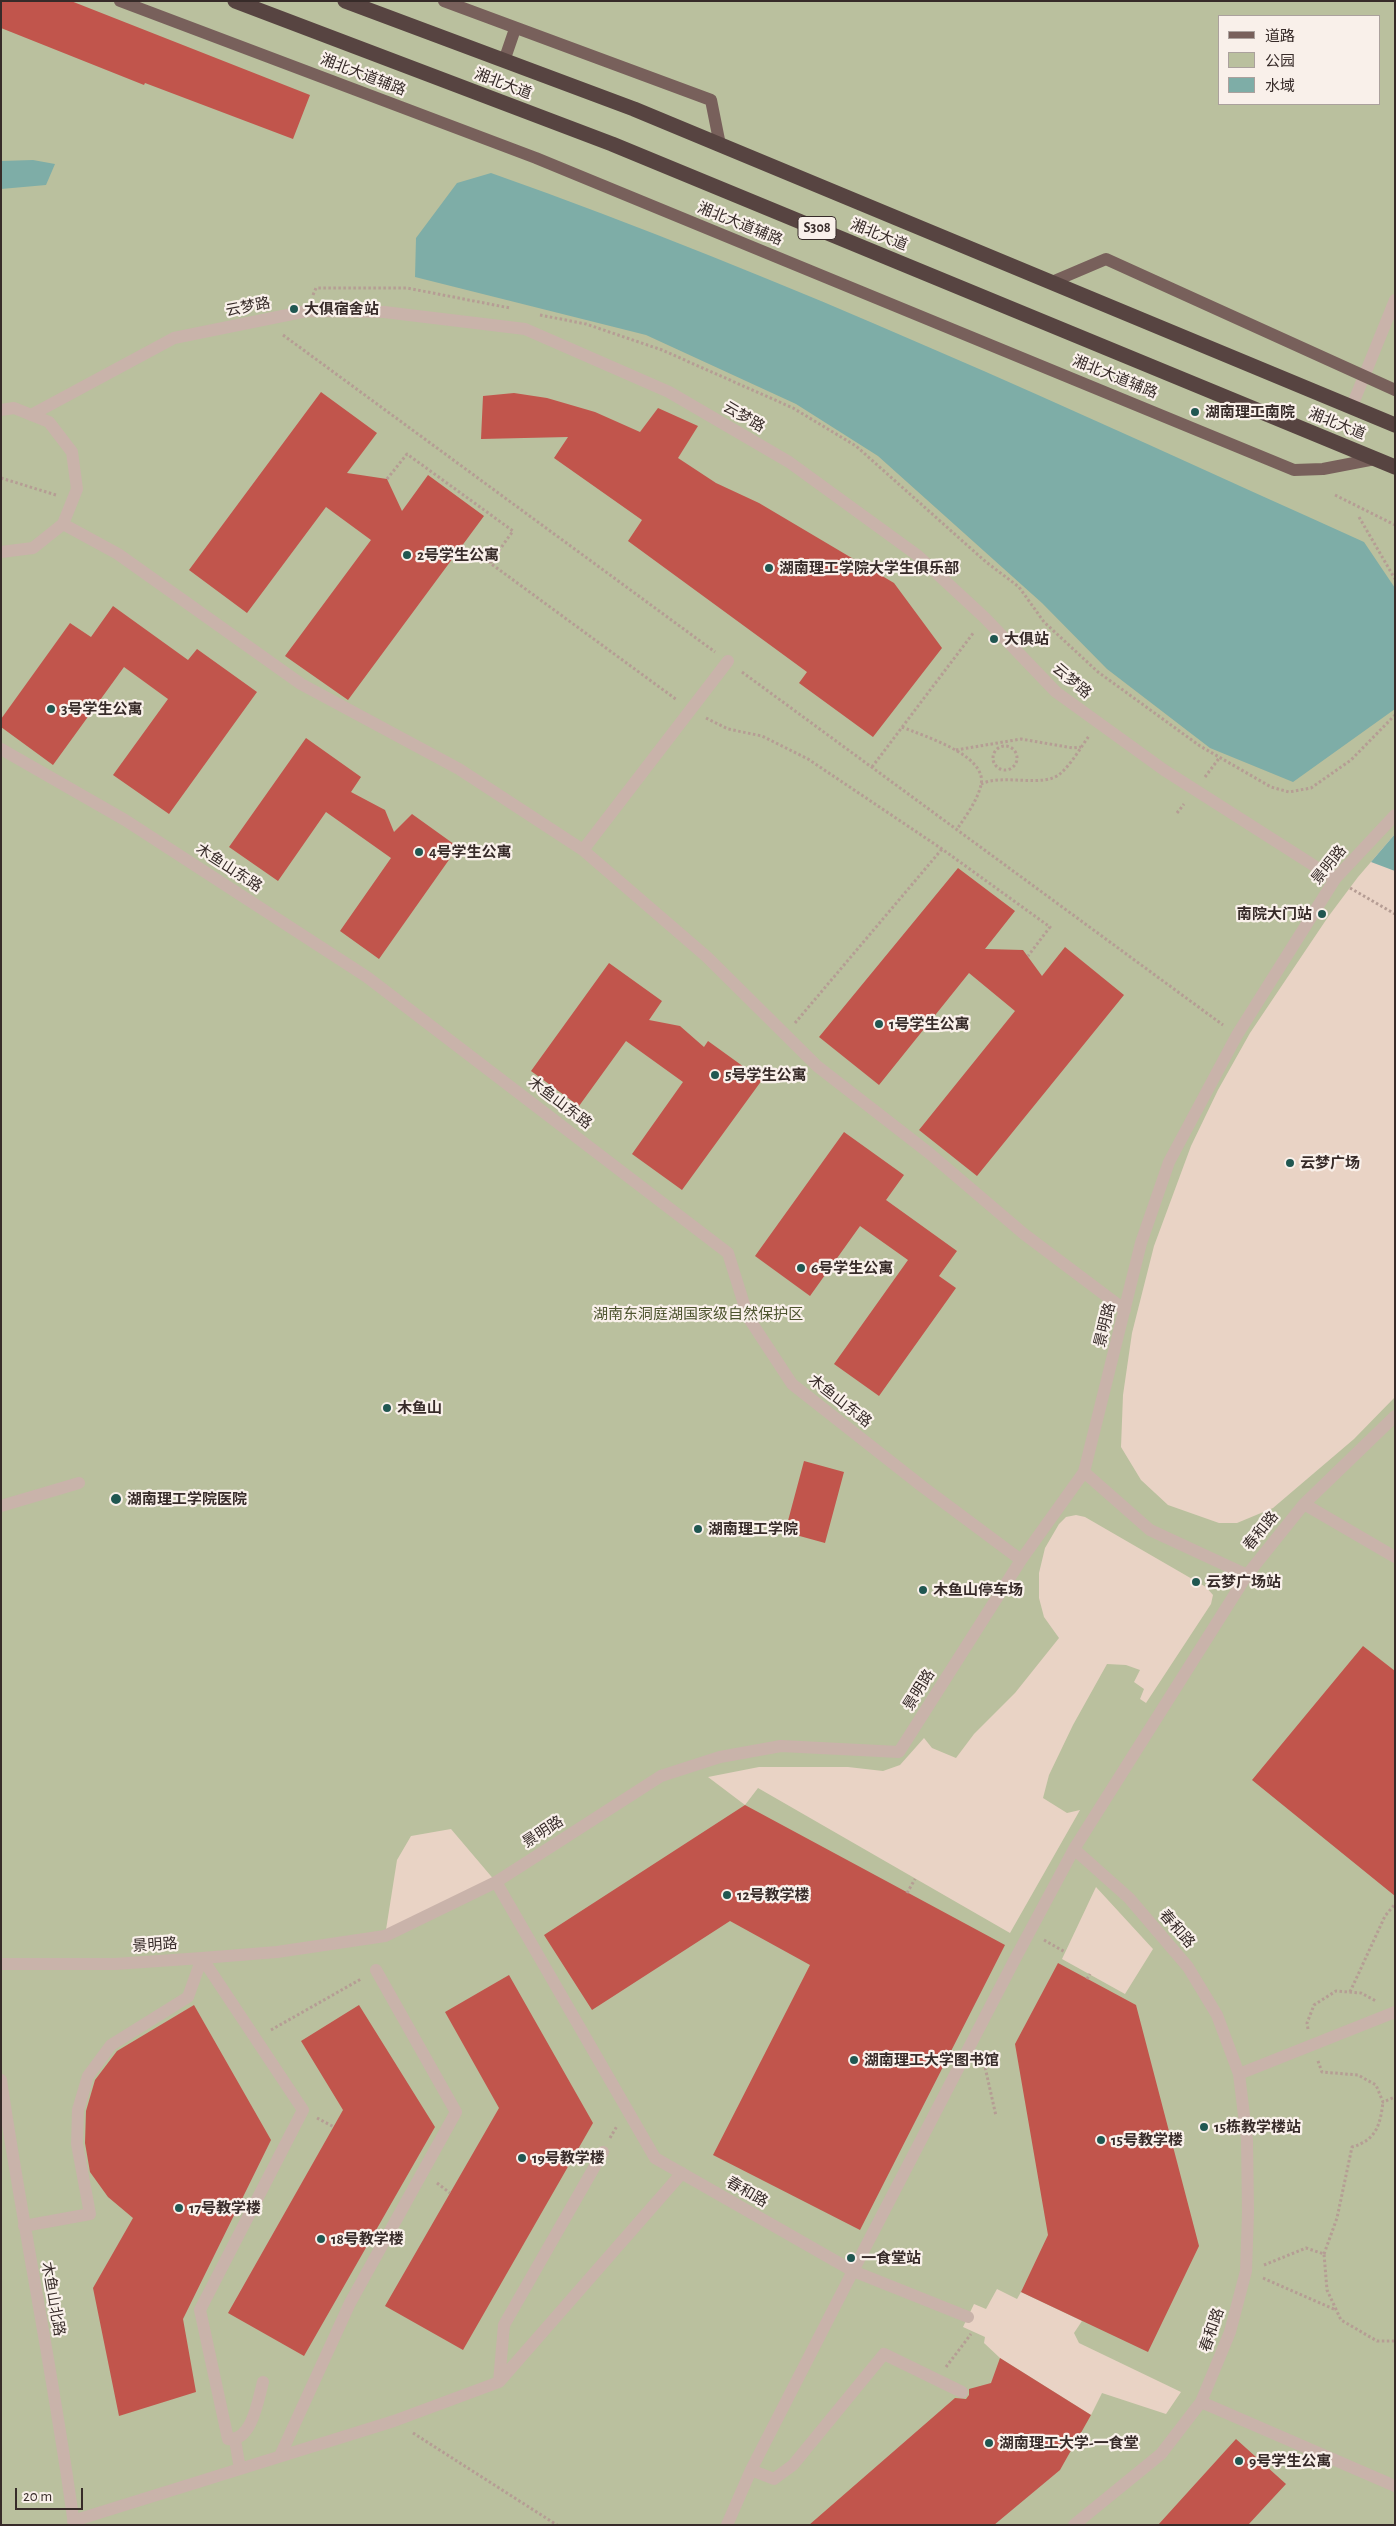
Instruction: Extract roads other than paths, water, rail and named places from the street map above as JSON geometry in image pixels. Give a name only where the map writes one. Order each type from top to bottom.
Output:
[{"type":"highway","name":"湘北大道","points":[[235,1],[612,144],[1395,467]]},
{"type":"highway","name":"湘北大道","points":[[345,1],[634,109],[1395,425]]},
{"type":"main road","name":"湘北大道辅路","points":[[120,1],[536,158],[1294,470],[1323,469],[1375,459]]},
{"type":"main road","points":[[444,1],[515,29],[711,100],[720,145]]},
{"type":"main road","points":[[504,61],[515,29]]},
{"type":"main road","points":[[1052,282],[1106,259],[1395,390]]},
{"type":"street","points":[[1352,406],[1395,300]]},
{"type":"street","name":"云梦路","points":[[31,415],[174,338],[307,312],[384,312],[525,329],[668,392],[789,462],[918,554],[985,618],[1056,692],[1195,790],[1335,878]]},
{"type":"street","points":[[1,410],[14,408],[49,422],[72,452],[77,489],[63,524],[33,548],[1,552]]},
{"type":"street","points":[[63,524],[118,554],[301,684],[459,769],[583,850],[707,957],[816,1066],[929,1153],[1024,1234],[1126,1310]]},
{"type":"street","points":[[583,850],[728,662]]},
{"type":"street","name":"木鱼山东路","points":[[1,749],[125,820],[367,977],[728,1253],[748,1316],[792,1384],[923,1487],[1022,1560]]},
{"type":"street","name":"景明路","points":[[1,1964],[115,1964],[202,1958],[277,1952],[385,1936],[496,1882],[661,1776],[720,1758],[781,1746],[899,1752],[1022,1560],[1084,1472],[1126,1310],[1141,1243],[1169,1162],[1237,1035],[1335,878],[1395,815]]},
{"type":"street","name":"春和路","points":[[1074,2525],[1161,2454],[1200,2402],[1230,2332],[1246,2271],[1247,2140],[1239,2074],[1216,2015],[1188,1967],[1129,1898],[1074,1849],[1247,1575],[1304,1504],[1395,1416]]},
{"type":"street","points":[[1084,1472],[1150,1530],[1247,1575]]},
{"type":"street","points":[[1,1506],[79,1483]]},
{"type":"street","points":[[1304,1504],[1395,1557]]},
{"type":"street","points":[[727,2525],[750,2470],[1074,1849]]},
{"type":"street","name":"春和路","points":[[496,1882],[655,2158],[854,2271],[968,2317]]},
{"type":"street","points":[[202,1958],[257,2038],[303,2110],[200,2310],[224,2430],[228,2439],[235,2440],[245,2434],[263,2382]]},
{"type":"street","points":[[24,2226],[90,2214],[77,2144],[78,2110],[88,2076],[111,2045],[188,1997],[202,1958]]},
{"type":"street","points":[[280,2456],[350,2303],[456,2112],[376,1970]]},
{"type":"street","points":[[1239,2074],[1391,2013]]},
{"type":"street","name":"木鱼山北路","points":[[1,2080],[24,2226],[62,2437],[74,2523]]},
{"type":"street","points":[[499,2382],[504,2325],[603,2152]]},
{"type":"street","points":[[74,2523],[394,2421],[499,2382],[682,2173]]},
{"type":"street","points":[[750,2470],[774,2479],[793,2465],[884,2354],[962,2392]]},
{"type":"street","points":[[1200,2402],[1395,2486]]},
{"type":"street","points":[[235,2440],[240,2469]]},
{"type":"water","points":[[33,160],[55,164],[46,185],[1,189],[1,161]]},
{"type":"water","points":[[491,173],[713,257],[931,348],[1364,542],[1395,588],[1395,709],[1293,782],[1210,748],[1107,669],[1042,603],[878,456],[796,404],[646,335],[415,277],[416,238],[457,183]]},
{"type":"water","points":[[1395,834],[1395,871],[1371,862]]},
{"type":"place","name":"大俱宿舍站","points":[[294,309]]},
{"type":"place","name":"湖南理工南院","points":[[1195,412]]},
{"type":"place","name":"2号学生公寓","points":[[407,555]]},
{"type":"place","name":"湖南理工学院大学生俱乐部","points":[[769,568]]},
{"type":"place","name":"大俱站","points":[[994,639]]},
{"type":"place","name":"3号学生公寓","points":[[51,709]]},
{"type":"place","name":"4号学生公寓","points":[[419,852]]},
{"type":"place","name":"南院大门站","points":[[1322,914]]},
{"type":"place","name":"1号学生公寓","points":[[879,1024]]},
{"type":"place","name":"5号学生公寓","points":[[715,1075]]},
{"type":"place","name":"云梦广场","points":[[1290,1163]]},
{"type":"place","name":"6号学生公寓","points":[[801,1268]]},
{"type":"place","name":"木鱼山","points":[[387,1408]]},
{"type":"place","name":"湖南理工学院医院","points":[[116,1499]]},
{"type":"place","name":"湖南理工学院","points":[[698,1529]]},
{"type":"place","name":"云梦广场站","points":[[1196,1582]]},
{"type":"place","name":"木鱼山停车场","points":[[923,1590]]},
{"type":"place","name":"12号教学楼","points":[[727,1895]]},
{"type":"place","name":"湖南理工大学图书馆","points":[[854,2060]]},
{"type":"place","name":"15栋教学楼站","points":[[1204,2127]]},
{"type":"place","name":"15号教学楼","points":[[1101,2140]]},
{"type":"place","name":"19号教学楼","points":[[522,2158]]},
{"type":"place","name":"17号教学楼","points":[[179,2208]]},
{"type":"place","name":"18号教学楼","points":[[321,2239]]},
{"type":"place","name":"一食堂站","points":[[851,2258]]},
{"type":"place","name":"湖南理工大学-一食堂","points":[[989,2443]]},
{"type":"place","name":"9号学生公寓","points":[[1239,2461]]},
{"type":"park label","name":"湖南东洞庭湖国家级自然保护区","points":[[698,1314]]}]
